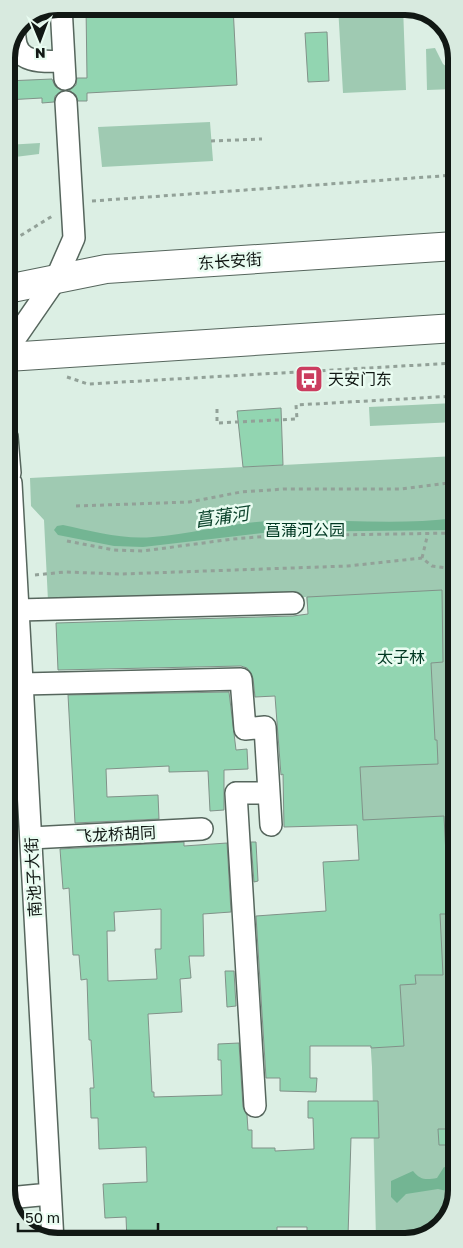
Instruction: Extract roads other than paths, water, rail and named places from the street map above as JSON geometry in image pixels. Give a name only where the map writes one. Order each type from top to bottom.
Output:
[{"type":"highway","name":"东长安街","points":[[15,287],[106,269],[448,246]]},
{"type":"highway","points":[[15,356],[448,328]]},
{"type":"street","points":[[17,45],[25,58],[64,70],[61,15]]},
{"type":"street","points":[[15,338],[56,279],[74,238],[66,102]]},
{"type":"street","name":"南池子大街","points":[[15,560],[15,622],[22,684],[18,786],[30,838],[52,1232]]},
{"type":"street","points":[[15,622],[293,603]]},
{"type":"street","points":[[22,684],[241,679],[245,729],[265,727],[271,825]]},
{"type":"street","points":[[255,1106],[236,793],[269,792]]},
{"type":"street","name":"飞龙桥胡同","points":[[30,838],[202,830]]},
{"type":"street","points":[[16,1197],[50,1194]]},
{"type":"place","name":"天安门东","points":[[309,379]]},
{"type":"water label","name":"菖蒲河","points":[[222,517]]},
{"type":"park label","name":"菖蒲河公园","points":[[305,530]]},
{"type":"park label","name":"太子林","points":[[401,657]]}]
